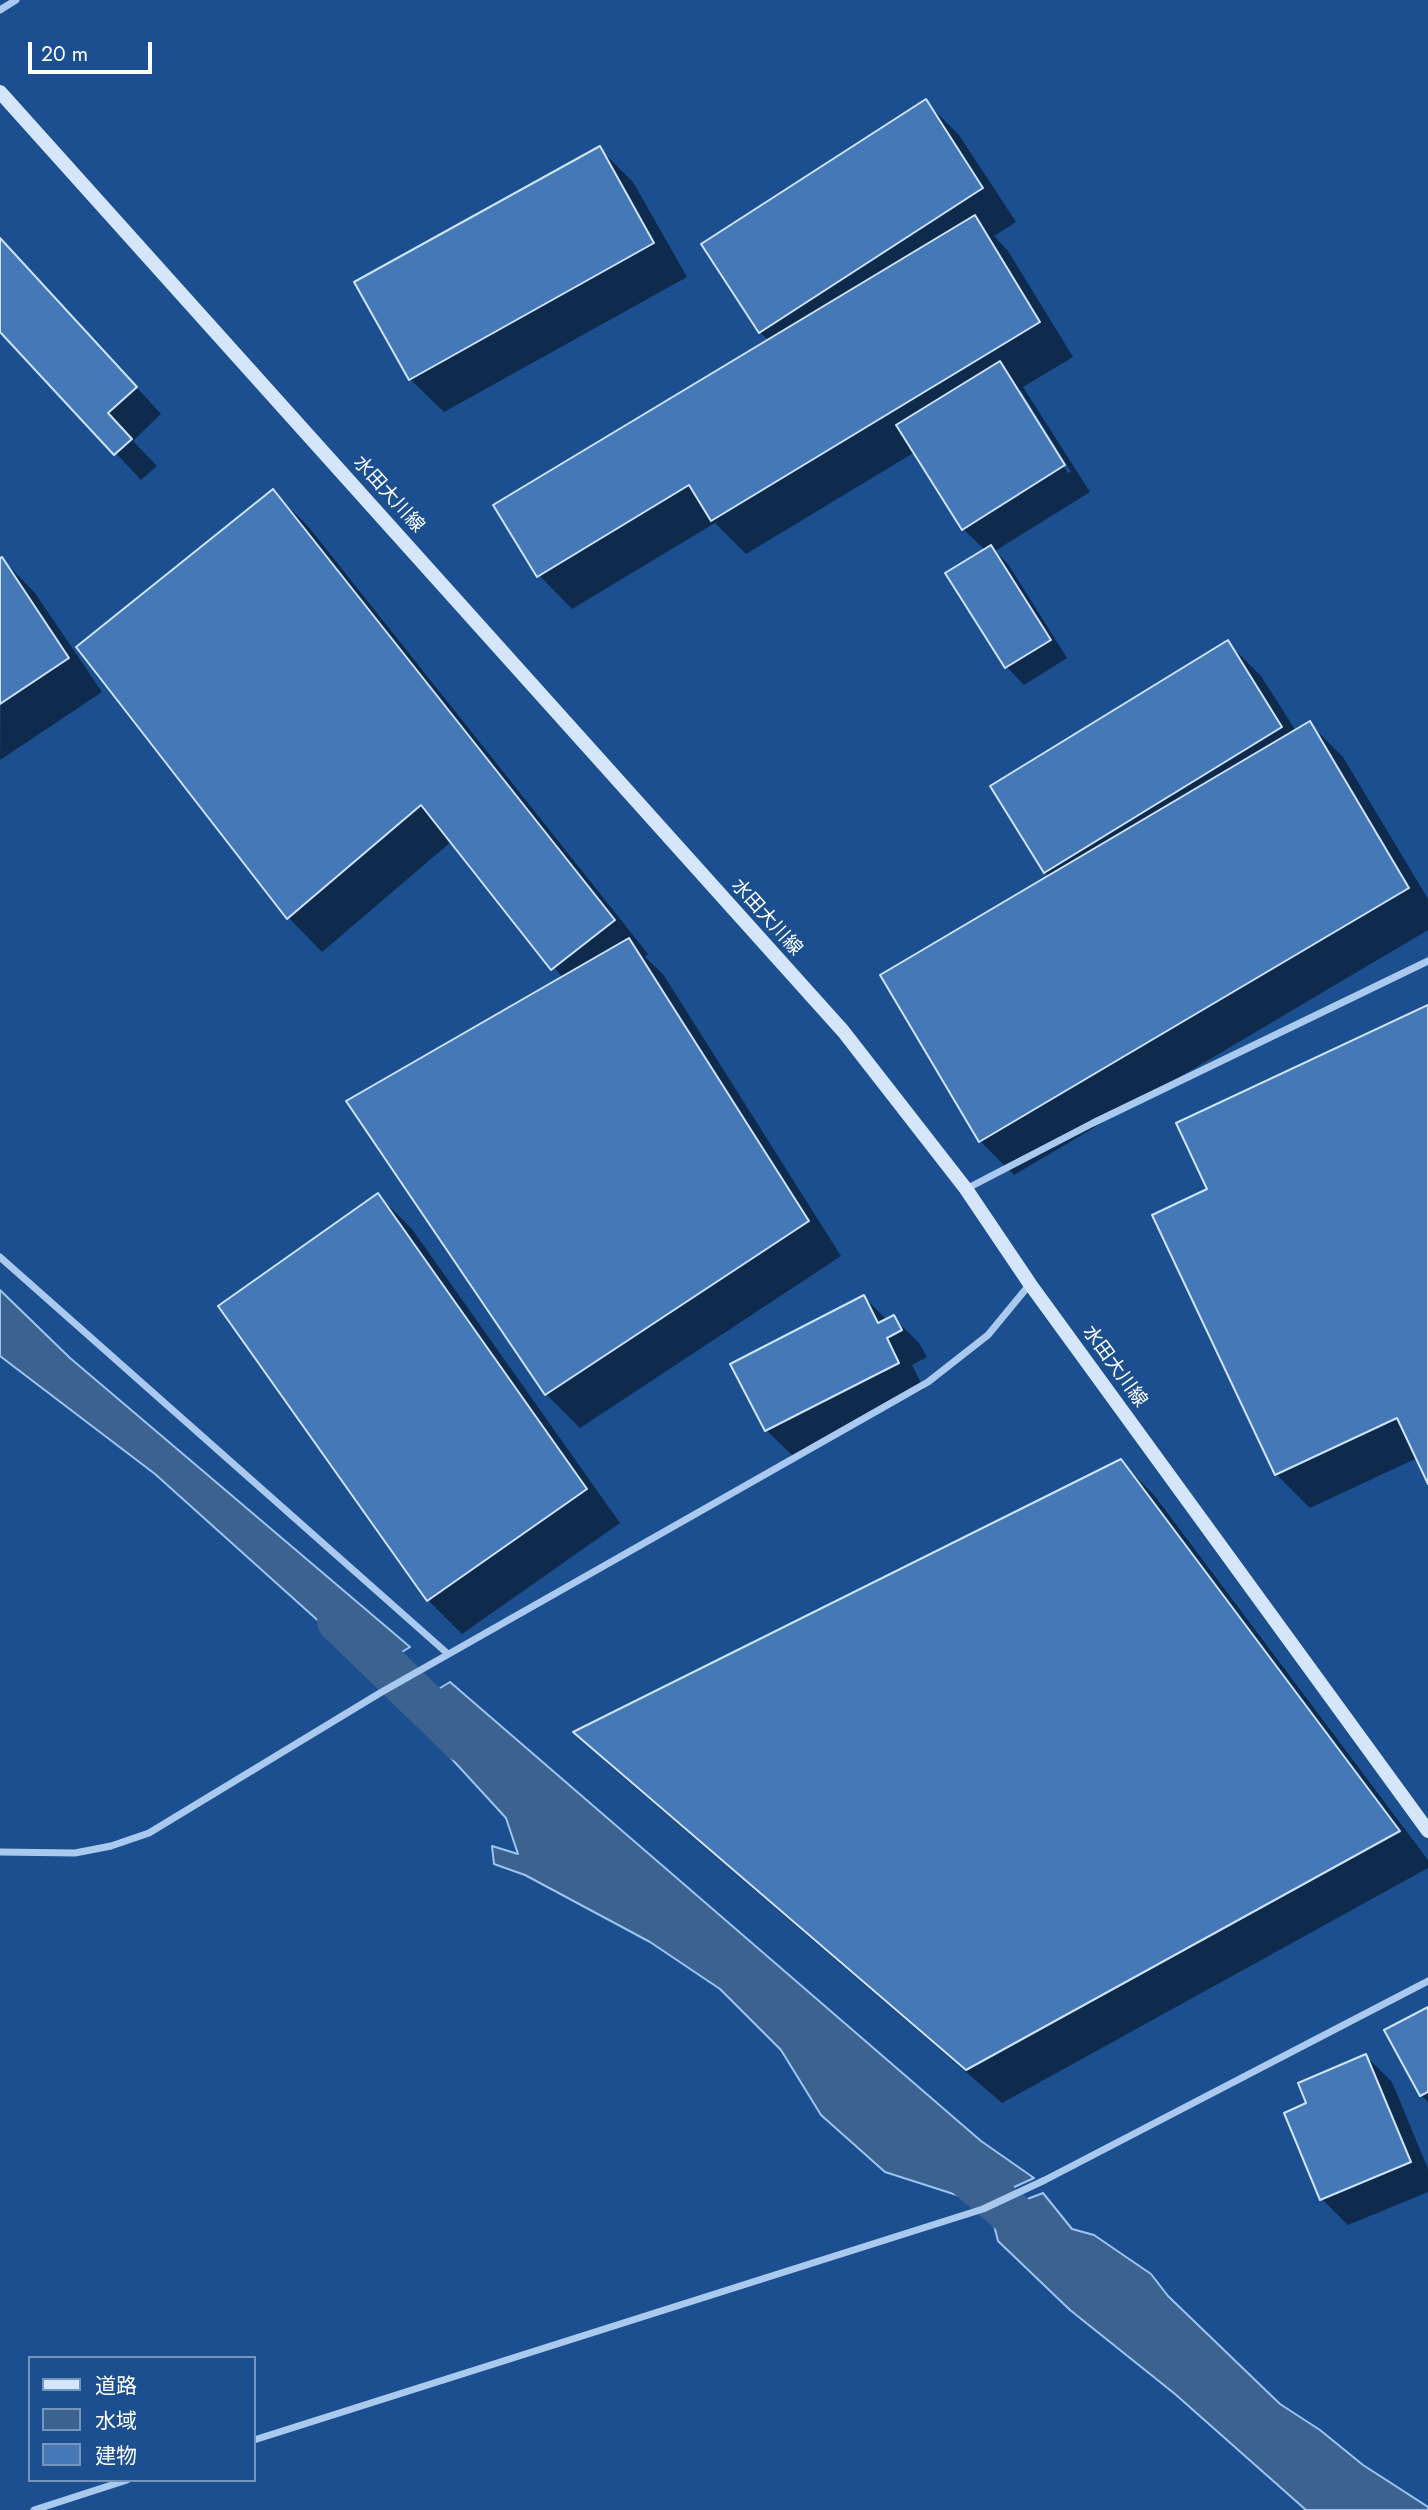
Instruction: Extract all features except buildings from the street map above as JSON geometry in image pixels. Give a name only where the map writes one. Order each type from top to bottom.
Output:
[{"type":"main road","name":"水田大川線","points":[[0,92],[842,1031],[966,1189],[1030,1284],[1428,1831]]},
{"type":"street","points":[[0,10],[16,0]]},
{"type":"street","points":[[966,1189],[1093,1123],[1428,961]]},
{"type":"street","points":[[0,1257],[448,1654]]},
{"type":"street","points":[[0,1852],[75,1853],[111,1846],[149,1833],[448,1654],[928,1382],[988,1335],[1030,1284]]},
{"type":"street","points":[[256,2439],[983,2208],[1045,2180],[1428,1981]]},
{"type":"street","points":[[34,2510],[121,2482]]},
{"type":"water","points":[[0,1290],[70,1358],[410,1647],[373,1670],[155,1474],[0,1356]]},
{"type":"water","points":[[450,1682],[981,2141],[1034,2178],[988,2199],[966,2198],[885,2172],[821,2115],[781,2050],[720,1989],[650,1942],[525,1875],[494,1864],[492,1846],[518,1854],[506,1818],[406,1709]]},
{"type":"water","points":[[1043,2193],[1072,2229],[1094,2235],[1151,2274],[1168,2296],[1280,2404],[1320,2430],[1363,2465],[1428,2507],[1428,2510],[1306,2510],[1175,2394],[1070,2310],[998,2241],[991,2213]]},
{"type":"waterway","points":[[339,1621],[462,1740]]},
{"type":"waterway","points":[[947,2159],[1051,2247]]}]
